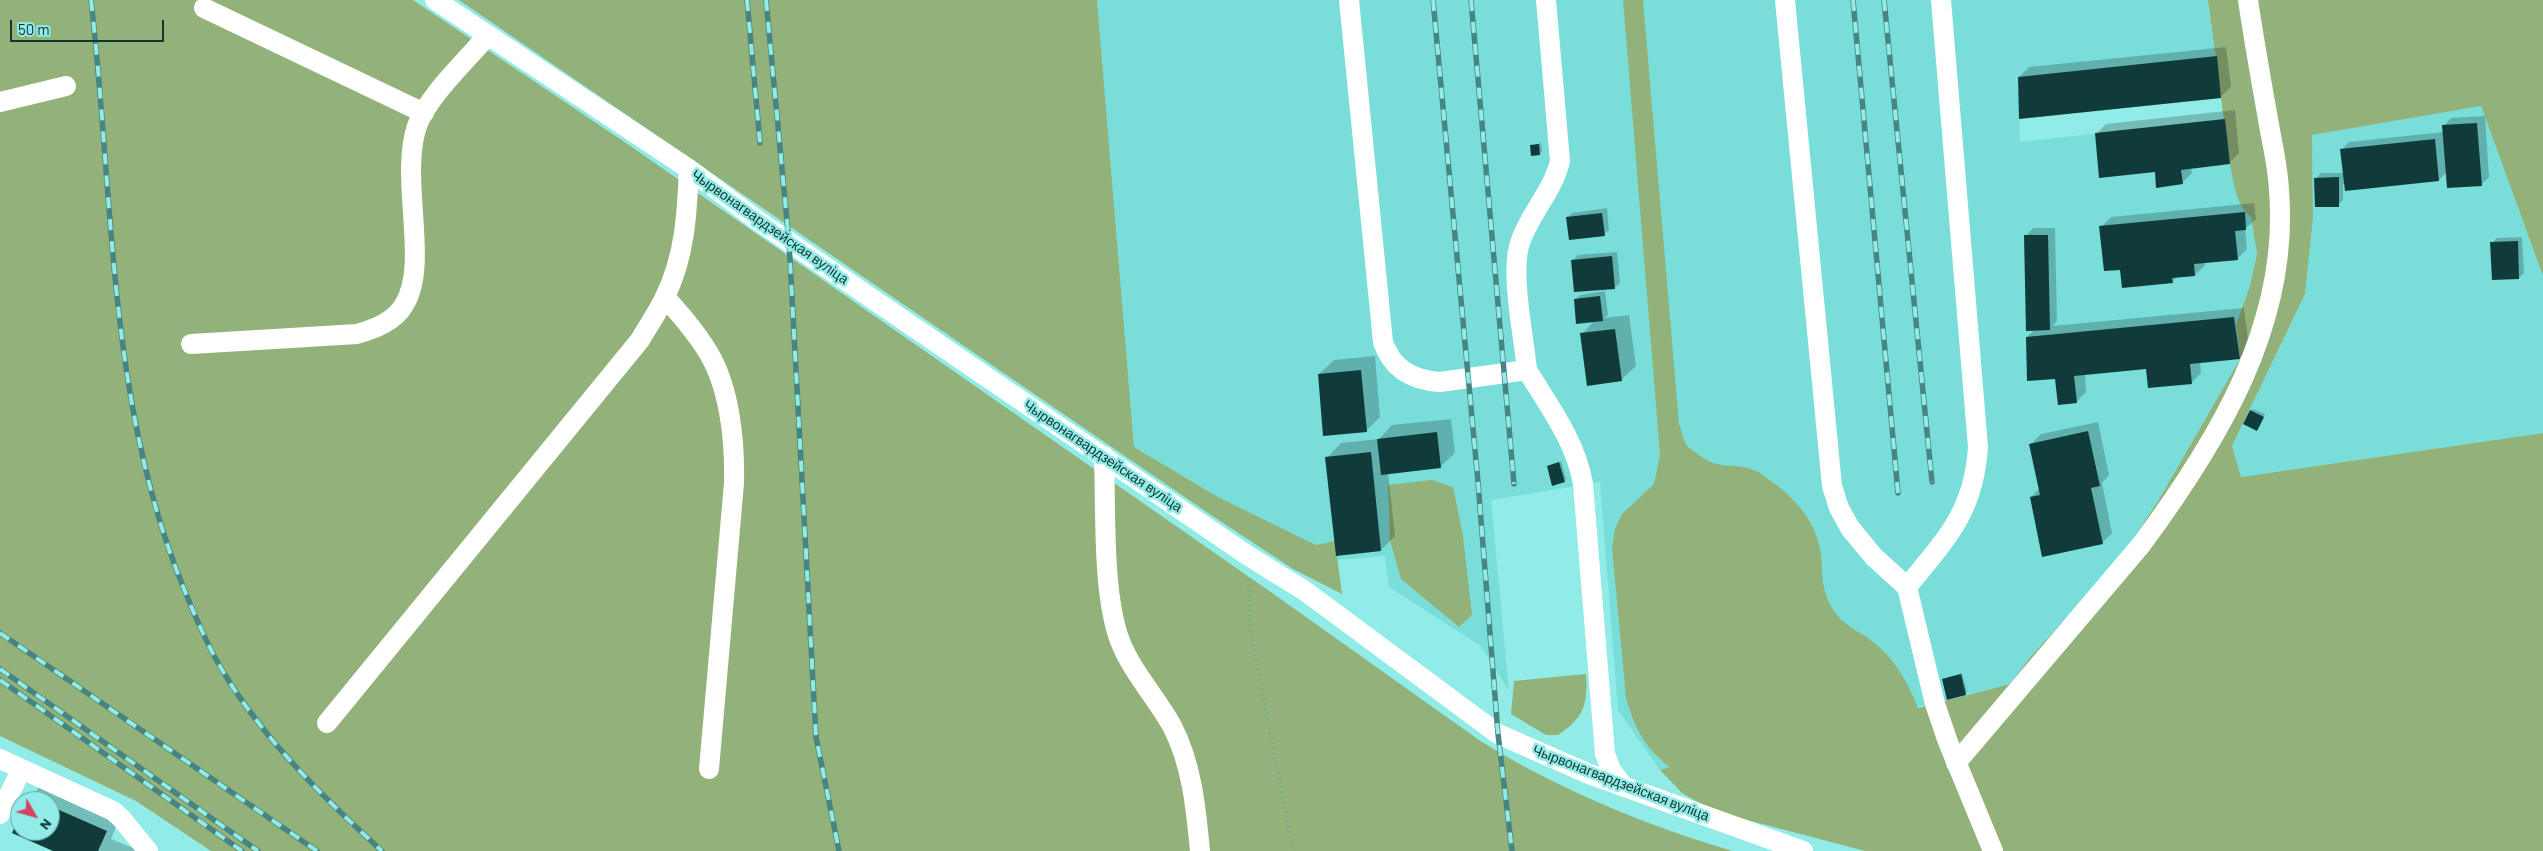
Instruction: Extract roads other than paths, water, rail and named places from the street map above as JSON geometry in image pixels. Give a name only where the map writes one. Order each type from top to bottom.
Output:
[{"type":"street","name":"Чырвонагвардзейская вуліца","points":[[435,0],[688,169],[765,226],[1247,554],[1306,591],[1498,734],[1562,763],[1624,787],[1803,851]]},
{"type":"street","points":[[1349,0],[1384,342],[1387,352],[1404,372],[1415,378],[1427,381],[1440,382],[1527,370]]},
{"type":"street","points":[[1546,0],[1560,161],[1553,184],[1525,230],[1516,257],[1527,370],[1566,434],[1581,469],[1605,754],[1611,770],[1624,787]]},
{"type":"street","points":[[1785,0],[1832,486],[1838,508],[1850,528],[1874,557],[1907,587],[1935,704],[1956,763],[1993,851]]},
{"type":"street","points":[[1907,587],[1950,534],[1963,513],[1972,492],[1978,447],[1941,0]]},
{"type":"street","points":[[1956,763],[2141,545],[2168,509],[2211,441],[2258,346],[2275,284],[2281,234],[2280,190],[2248,0]]},
{"type":"street","points":[[204,8],[424,113]]},
{"type":"street","points":[[191,344],[356,334],[374,329],[391,319],[404,306],[412,286],[415,265],[410,172],[411,148],[418,124],[429,103],[487,36]]},
{"type":"street","points":[[0,102],[66,86]]},
{"type":"street","points":[[327,723],[640,340],[665,297],[678,265],[684,239],[688,169]]},
{"type":"street","points":[[665,297],[689,324],[709,353],[720,382],[735,448],[709,768]]},
{"type":"street","points":[[1104,456],[1109,583],[1113,614],[1120,641],[1172,727],[1183,754],[1196,812],[1200,851]]},
{"type":"street","points":[[0,759],[113,811],[148,851]]},
{"type":"street","points":[[0,814],[21,770]]},
{"type":"railway","points":[[91,0],[117,299],[127,373],[140,446],[159,518],[184,589],[203,632],[218,663],[240,698],[297,768],[382,851]]},
{"type":"railway","points":[[747,0],[760,143]]},
{"type":"railway","points":[[766,0],[789,242],[816,737],[839,851]]},
{"type":"railway","points":[[1433,0],[1478,482],[1498,734],[1512,851]]},
{"type":"railway","points":[[1471,0],[1514,484]]},
{"type":"railway","points":[[1853,0],[1898,493]]},
{"type":"railway","points":[[1884,0],[1932,482]]},
{"type":"railway","points":[[0,633],[317,851]]},
{"type":"railway","points":[[0,669],[258,851]]},
{"type":"railway","points":[[0,680],[242,851]]}]
